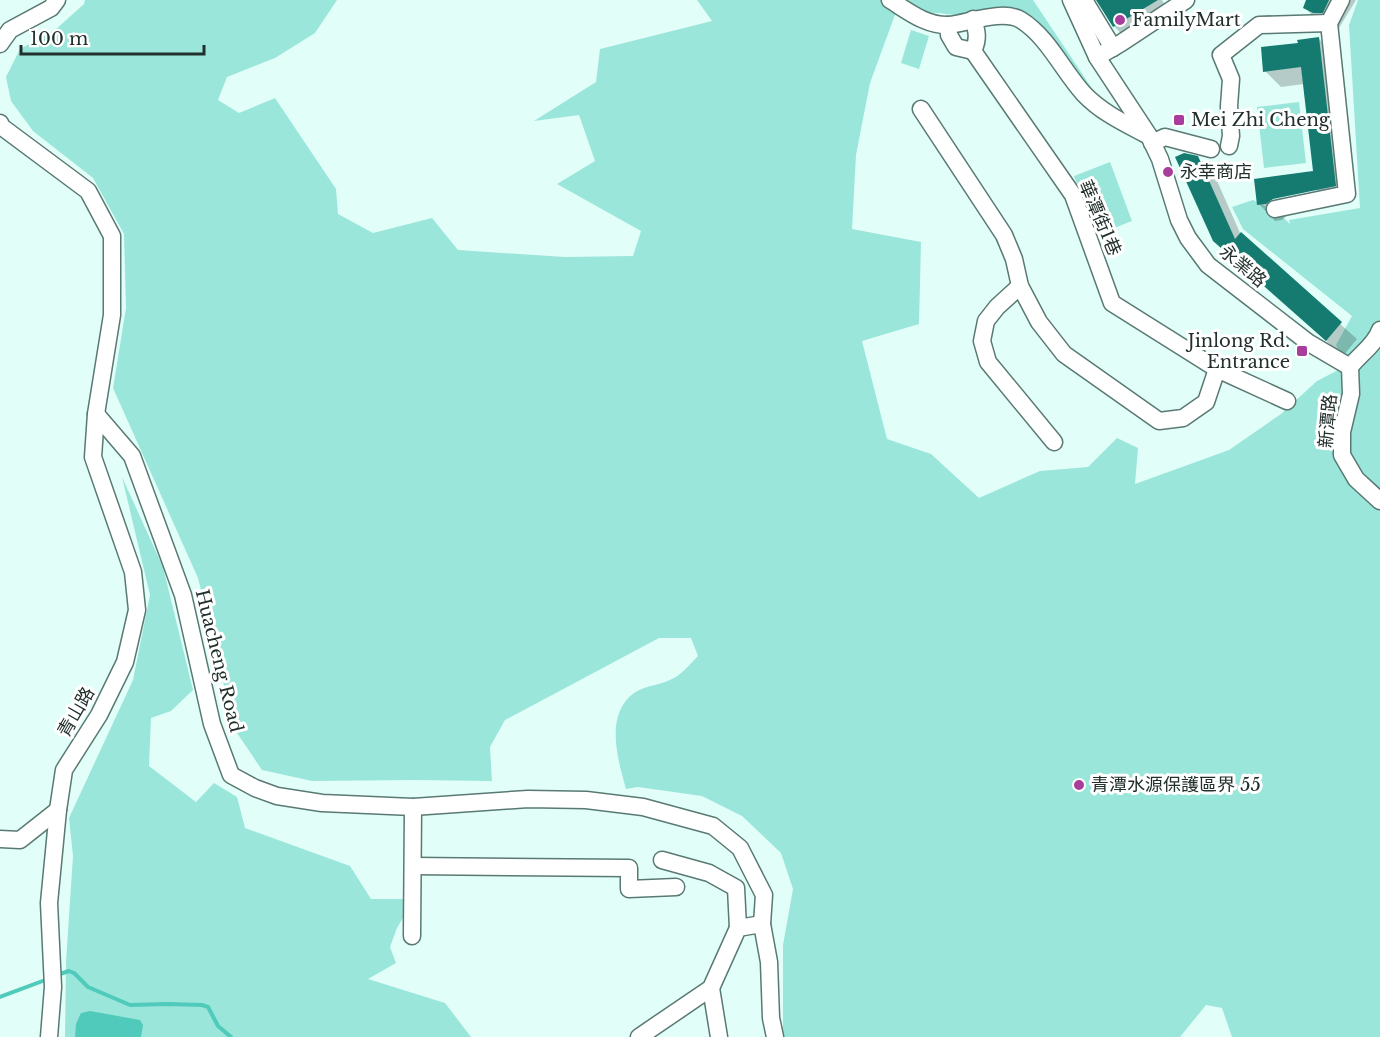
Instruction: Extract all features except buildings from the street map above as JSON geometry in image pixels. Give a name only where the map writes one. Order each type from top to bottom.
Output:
[{"type":"street","points":[[0,44],[10,30],[51,8],[57,0]]},
{"type":"street","points":[[890,0],[923,21],[948,25],[973,19],[1002,16],[1019,18],[1038,35],[1086,96],[1104,112],[1150,140],[1165,137],[1211,149]]},
{"type":"street","name":"永業路","points":[[1071,0],[1097,57],[1160,159],[1179,220],[1188,238],[1208,265],[1309,343],[1350,367]]},
{"type":"street","points":[[1083,0],[1113,48]]},
{"type":"street","points":[[1275,209],[1347,194],[1329,23],[1341,0]]},
{"type":"street","points":[[1097,57],[1177,3]]},
{"type":"street","points":[[973,19],[978,41],[973,51]]},
{"type":"street","points":[[1229,146],[1231,79],[1221,56],[1259,25],[1329,23]]},
{"type":"street","name":"華潭街1巷","points":[[948,25],[949,35],[956,47],[973,51],[1073,195],[1112,303],[1217,369],[1287,401]]},
{"type":"street","points":[[921,109],[1004,235],[1014,259],[1020,286],[1039,322],[1064,354],[1159,421],[1183,418],[1206,402],[1217,369]]},
{"type":"street","points":[[0,123],[2,128],[88,191],[112,236],[112,315],[96,414]]},
{"type":"street","points":[[1020,286],[997,307],[986,321],[982,341],[988,362],[1054,442]]},
{"type":"street","points":[[1350,367],[1358,356],[1377,339],[1380,330]]},
{"type":"street","name":"新潭路","points":[[1350,367],[1351,394],[1342,432],[1342,456],[1356,479],[1380,501]]},
{"type":"street","name":"Huacheng Road","points":[[96,414],[132,456],[164,541],[183,594],[212,724],[231,775],[255,788],[277,796],[322,803],[413,807],[528,799],[586,800],[643,807],[713,826],[740,848],[764,896],[762,924],[769,962],[771,1018],[775,1037]]},
{"type":"street","name":"青山路","points":[[49,1037],[53,987],[50,903],[64,770],[99,715],[125,662],[137,610],[133,572],[93,457],[96,414]]},
{"type":"street","points":[[412,936],[413,807]]},
{"type":"street","points":[[0,839],[20,840],[58,810]]},
{"type":"street","points":[[639,1037],[711,988],[738,928],[736,888],[709,873],[663,860]]},
{"type":"street","points":[[413,866],[628,868],[629,889],[676,887]]},
{"type":"street","points":[[738,928],[762,924]]},
{"type":"street","points":[[711,988],[719,1037]]},
{"type":"shaded area","points":[[85,0],[337,0],[315,33],[275,58],[227,77],[218,100],[239,113],[275,98],[336,189],[338,214],[373,233],[432,218],[458,250],[565,257],[633,256],[641,231],[557,184],[595,161],[579,115],[534,121],[596,82],[600,49],[712,21],[697,0],[1033,0],[1097,96],[1067,85],[1020,24],[939,13],[896,12],[870,83],[856,155],[852,229],[921,242],[919,324],[862,341],[887,439],[931,454],[979,498],[1040,471],[1088,467],[1117,438],[1138,448],[1135,484],[1229,450],[1281,414],[1317,381],[1369,354],[1343,360],[1336,345],[1352,316],[1243,229],[1232,207],[1253,200],[1279,213],[1290,224],[1289,220],[1360,208],[1349,25],[1358,0],[1380,0],[1380,1037],[1232,1037],[1222,1008],[1206,1005],[1180,1037],[783,1037],[783,945],[793,889],[781,853],[742,816],[702,796],[638,787],[626,789],[617,752],[616,725],[625,702],[639,690],[669,680],[687,668],[698,656],[691,638],[659,638],[505,720],[490,747],[492,781],[312,781],[262,770],[235,730],[198,578],[113,388],[126,308],[124,234],[93,178],[33,131],[11,101],[6,77],[20,49],[55,30],[84,4]]},
{"type":"shaded area","points":[[911,30],[929,36],[919,69],[901,63]]},
{"type":"shaded area","points":[[1299,102],[1306,163],[1264,168],[1257,107]]},
{"type":"shaded area","points":[[1110,162],[1132,221],[1096,235],[1074,176]]},
{"type":"shaded area","points":[[122,477],[163,567],[193,690],[171,711],[151,718],[149,766],[196,802],[214,783],[237,797],[245,828],[350,866],[371,899],[414,899],[397,928],[390,947],[396,963],[368,979],[445,1003],[471,1037],[65,1037],[66,962],[73,856],[69,818],[133,680],[150,595]]},
{"type":"shaded area","points":[[90,1011],[140,1020],[143,1025],[141,1037],[75,1037],[76,1024],[81,1013]]},
{"type":"waterway","points":[[57,975],[69,971],[74,973],[88,987],[130,1005],[167,1004],[208,1007],[218,1026],[231,1037]]},
{"type":"waterway","points":[[0,997],[48,979]]},
{"type":"place","name":"FamilyMart","points":[[1120,20]]},
{"type":"place","name":"Mei Zhi Cheng","points":[[1179,120]]},
{"type":"place","name":"永幸商店","points":[[1168,172]]},
{"type":"place","name":"Jinlong Rd. Entrance","points":[[1302,351]]},
{"type":"place","name":"青潭水源保護區界 55","points":[[1079,785]]}]
